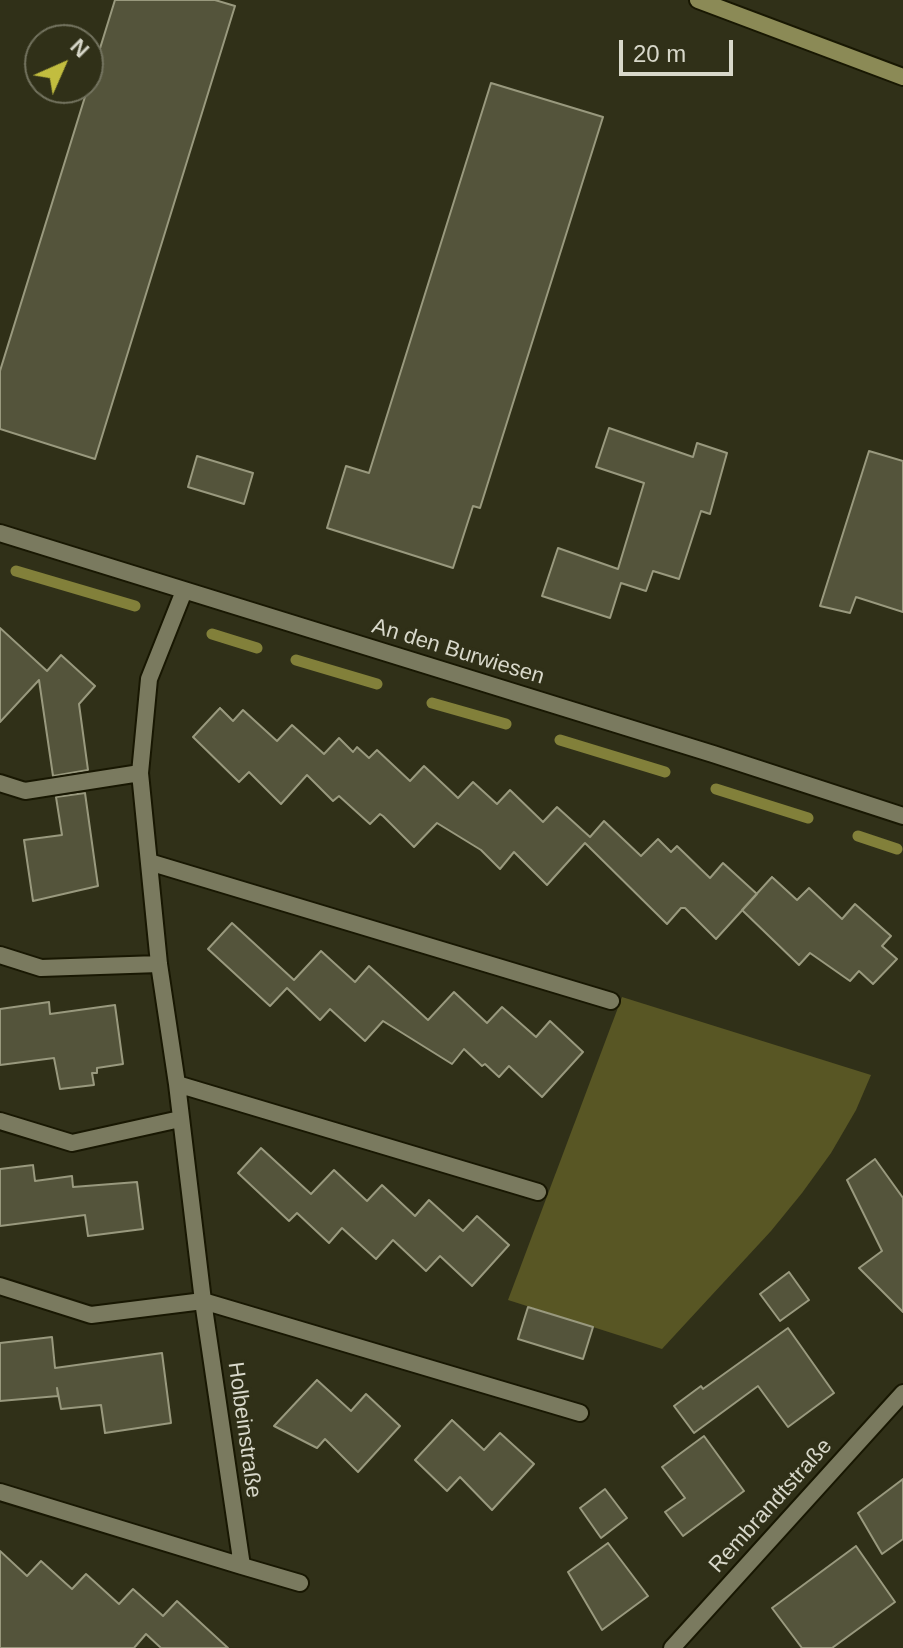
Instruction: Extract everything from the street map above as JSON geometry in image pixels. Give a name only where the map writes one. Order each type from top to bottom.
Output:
[{"type":"main road","points":[[698,0],[903,77]]},
{"type":"street","name":"An den Burwiesen","points":[[0,533],[698,749],[903,816]]},
{"type":"street","name":"Holbeinstraße","points":[[184,591],[149,679],[140,773],[159,964],[203,1301],[242,1566]]},
{"type":"street","points":[[0,783],[25,791],[140,773]]},
{"type":"street","points":[[149,862],[611,1001]]},
{"type":"street","points":[[0,955],[41,968],[159,964]]},
{"type":"street","points":[[177,1084],[538,1192]]},
{"type":"street","points":[[0,1121],[72,1143],[180,1119]]},
{"type":"street","points":[[0,1286],[91,1315],[203,1301],[580,1413]]},
{"type":"street","name":"Rembrandtstraße","points":[[672,1648],[903,1393]]},
{"type":"street","points":[[0,1492],[300,1583]]},
{"type":"shaded area","points":[[622,997],[871,1075],[856,1110],[831,1153],[802,1193],[662,1349],[508,1300]]},
{"type":"building","points":[[115,0],[215,0],[235,6],[95,459],[0,429],[0,371],[83,104],[104,104],[104,35]]},
{"type":"building","points":[[491,83],[603,117],[480,508],[473,506],[453,568],[327,528],[346,466],[369,473]]},
{"type":"building","points":[[609,428],[693,457],[697,443],[727,453],[710,514],[701,511],[679,579],[653,571],[646,591],[621,583],[610,618],[542,596],[558,548],[618,569],[644,483],[596,467]]},
{"type":"building","points":[[869,451],[903,461],[903,612],[856,597],[850,613],[820,606]]},
{"type":"building","points":[[197,456],[253,473],[244,504],[188,487]]},
{"type":"building","points":[[0,628],[47,671],[61,655],[95,686],[79,704],[88,770],[53,776],[39,680],[0,722]]},
{"type":"building","points":[[220,708],[233,721],[243,710],[277,741],[292,725],[324,754],[339,738],[353,752],[357,747],[369,758],[377,750],[410,781],[424,766],[458,798],[473,782],[497,804],[510,790],[543,822],[557,807],[590,837],[604,821],[641,856],[658,839],[671,852],[677,846],[710,878],[723,863],[757,894],[716,939],[685,908],[681,908],[667,924],[585,843],[547,885],[514,852],[500,869],[481,850],[437,823],[414,847],[383,816],[380,814],[370,824],[339,796],[333,801],[307,775],[281,804],[249,772],[239,782],[193,737]]},
{"type":"building","points":[[85,793],[98,886],[33,901],[24,840],[62,835],[56,797]]},
{"type":"building","points":[[772,877],[797,900],[809,888],[842,919],[855,904],[891,936],[882,946],[897,959],[873,984],[859,971],[850,981],[810,953],[799,965],[742,910]]},
{"type":"building","points":[[232,923],[294,980],[321,951],[355,982],[369,966],[428,1020],[454,992],[487,1023],[502,1007],[536,1037],[550,1021],[583,1052],[542,1097],[509,1066],[499,1077],[464,1049],[452,1064],[383,1021],[365,1041],[330,1009],[320,1020],[287,988],[270,1006],[208,949]]},
{"type":"building","points":[[49,1002],[50,1014],[115,1005],[123,1064],[97,1068],[97,1073],[92,1073],[94,1085],[60,1089],[54,1058],[0,1065],[0,1009]]},
{"type":"building","points":[[261,1148],[311,1194],[334,1170],[367,1201],[382,1185],[415,1216],[429,1200],[463,1231],[477,1216],[509,1245],[472,1286],[440,1256],[426,1271],[393,1240],[376,1259],[342,1228],[329,1243],[297,1213],[289,1221],[238,1173]]},
{"type":"building","points":[[875,1159],[903,1198],[903,1312],[859,1268],[882,1251],[847,1180]]},
{"type":"building","points":[[33,1165],[35,1181],[72,1176],[73,1187],[137,1182],[143,1229],[88,1236],[85,1215],[0,1226],[0,1169]]},
{"type":"building","points":[[789,1272],[809,1300],[780,1321],[760,1294]]},
{"type":"building","points":[[528,1307],[593,1327],[583,1359],[518,1339]]},
{"type":"building","points":[[788,1328],[834,1393],[788,1427],[758,1386],[694,1433],[674,1406]]},
{"type":"building","points":[[52,1337],[55,1368],[162,1353],[171,1423],[105,1433],[101,1405],[61,1409],[57,1388],[58,1396],[0,1401],[0,1343]]},
{"type":"building","points":[[317,1380],[351,1411],[366,1394],[400,1426],[358,1472],[325,1439],[317,1448],[274,1426]]},
{"type":"building","points":[[452,1420],[484,1450],[500,1433],[534,1464],[492,1510],[460,1477],[447,1491],[415,1460]]},
{"type":"building","points":[[704,1436],[744,1491],[683,1536],[665,1512],[685,1498],[662,1467]]},
{"type":"building","points":[[903,1479],[903,1539],[882,1554],[858,1513]]},
{"type":"building","points":[[605,1489],[627,1518],[601,1538],[580,1508]]},
{"type":"building","points":[[608,1543],[648,1596],[602,1630],[568,1572]]},
{"type":"building","points":[[856,1546],[895,1602],[832,1648],[802,1648],[772,1608]]},
{"type":"building","points":[[0,1551],[27,1576],[41,1561],[72,1589],[86,1574],[119,1604],[133,1589],[163,1616],[177,1601],[228,1648],[161,1648],[146,1634],[134,1648],[0,1648]]},
{"type":"waterway","points":[[16,571],[135,606]]},
{"type":"waterway","points":[[212,634],[257,648]]},
{"type":"waterway","points":[[296,660],[377,684]]},
{"type":"waterway","points":[[432,703],[506,724]]},
{"type":"waterway","points":[[560,740],[665,772]]},
{"type":"waterway","points":[[716,789],[808,818]]},
{"type":"waterway","points":[[858,836],[897,849]]}]
